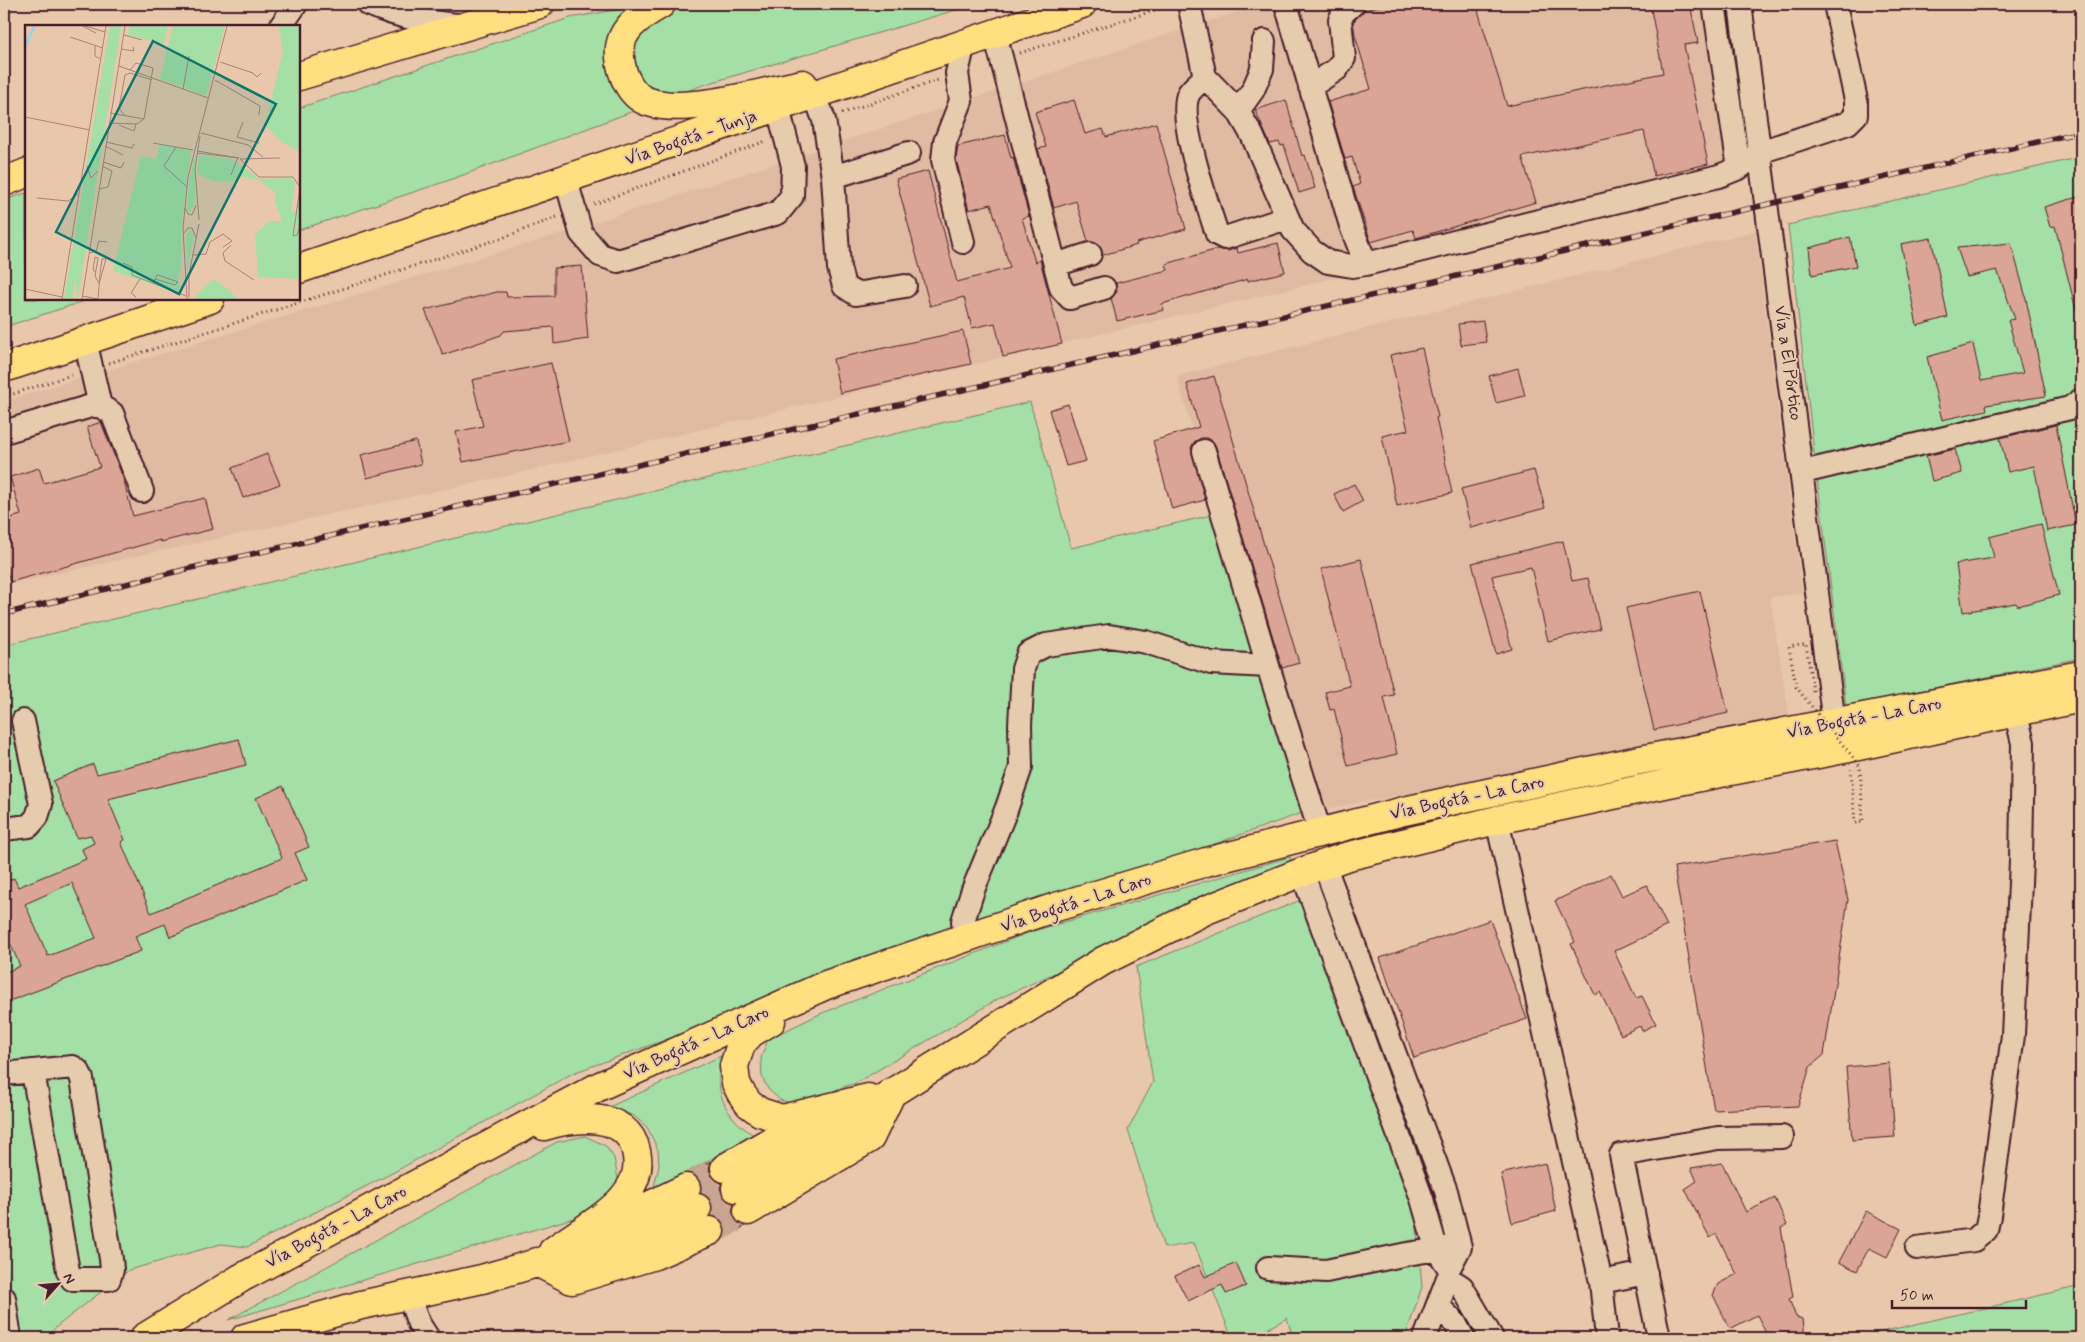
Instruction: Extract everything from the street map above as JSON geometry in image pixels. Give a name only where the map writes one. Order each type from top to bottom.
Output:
[{"type":"main road","points":[[300,76],[540,4]]},
{"type":"main road","points":[[661,4],[644,13],[628,27],[619,46],[621,67],[629,86],[647,102],[689,107],[908,63]]},
{"type":"main road","name":"Vía Bogotá - Tunja","points":[[300,269],[1082,4]]},
{"type":"main road","points":[[4,182],[25,173]]},
{"type":"main road","points":[[4,368],[207,300]]},
{"type":"main road","name":"Vía Bogotá - La Caro","points":[[144,1338],[241,1278],[600,1086],[826,985],[1065,904],[1206,862],[1404,810],[1635,762],[2081,675]]},
{"type":"main road","name":"Vía Bogotá - La Caro","points":[[892,1092],[870,1138],[736,1189],[892,1092],[1103,961],[1206,910],[1313,868],[1360,853],[1497,820],[1669,783],[1849,748],[2081,698]]},
{"type":"main road","points":[[826,985],[751,1033],[741,1044],[734,1066],[736,1083],[741,1094],[749,1104],[760,1112],[782,1119],[892,1092]]},
{"type":"main road","points":[[504,1137],[562,1121],[584,1118],[605,1121],[619,1126],[630,1136],[636,1148],[639,1164],[636,1180],[618,1204],[537,1262]]},
{"type":"main road","points":[[245,1338],[361,1305],[482,1279],[643,1232],[697,1209]]},
{"type":"street","points":[[282,25],[296,4]]},
{"type":"street","points":[[368,4],[392,14],[426,22],[464,26]]},
{"type":"street","points":[[1189,4],[1205,76],[1238,111],[1252,135],[1293,230],[1312,251],[1328,262],[1352,266],[1719,176],[1739,168],[1760,152],[1848,123],[1856,115],[1856,100],[1835,4]]},
{"type":"street","points":[[1286,4],[1351,226],[1366,264]]},
{"type":"street","points":[[1310,87],[1337,69],[1344,58],[1340,20],[1343,12],[1353,4]]},
{"type":"street","points":[[1714,4],[1739,168]]},
{"type":"street","name":"Vía a El Pórtico","points":[[1740,4],[1803,472],[1834,724]]},
{"type":"street","points":[[995,34],[1061,288],[1070,298],[1104,288]]},
{"type":"street","points":[[1238,111],[1252,90],[1262,69],[1264,41]]},
{"type":"street","points":[[963,242],[943,160],[945,142],[962,101],[957,73],[964,44]]},
{"type":"street","points":[[1205,76],[1188,94],[1185,119],[1217,234],[1225,238],[1287,218]]},
{"type":"street","points":[[815,95],[824,120],[833,176],[839,268],[844,286],[856,294],[904,286]]},
{"type":"street","points":[[566,180],[581,233],[600,255],[618,261],[778,213],[792,196],[794,166],[778,108]]},
{"type":"street","points":[[833,176],[909,153]]},
{"type":"street","points":[[1055,265],[1090,254]]},
{"type":"street","points":[[85,340],[100,406]]},
{"type":"street","points":[[1803,472],[2070,408],[2081,400]]},
{"type":"street","points":[[4,432],[90,406],[100,406],[112,413],[142,491]]},
{"type":"street","points":[[1204,451],[1320,832]]},
{"type":"street","points":[[965,939],[963,921],[973,890],[1006,810],[1021,767],[1020,725],[1023,669],[1028,654],[1046,645],[1108,636],[1146,642],[1210,663],[1268,666]]},
{"type":"street","points":[[1917,1248],[1974,1240],[1986,1230],[1989,1216],[2013,1035],[2021,861],[2023,744],[2015,711]]},
{"type":"street","points":[[4,829],[29,826],[37,817],[41,804],[23,721]]},
{"type":"street","points":[[1497,820],[1601,1282],[1607,1338]]},
{"type":"street","points":[[1313,868],[1446,1191],[1460,1247],[1449,1268],[1436,1248],[1313,868]]},
{"type":"street","points":[[4,1074],[73,1066],[79,1072],[82,1080],[111,1259],[112,1270],[109,1279],[72,1279],[68,1270],[33,1072]]},
{"type":"street","points":[[1659,1338],[1621,1155],[1718,1138],[1782,1137]]},
{"type":"street","points":[[1268,1268],[1326,1271],[1436,1248]]},
{"type":"street","points":[[1601,1282],[1646,1273]]},
{"type":"street","points":[[1424,1338],[1448,1278],[1462,1286],[1492,1338]]},
{"type":"street","points":[[408,1294],[419,1324],[428,1338]]},
{"type":"street","points":[[4,1298],[10,1338]]},
{"type":"street","points":[[1438,1306],[1455,1323],[1463,1338]]},
{"type":"path","points":[[1813,691],[1806,644],[1789,647],[1796,688],[1860,766],[1863,822],[1854,823],[1851,769]]},
{"type":"shaded area","points":[[1261,4],[1724,4],[1746,180],[506,476],[4,585],[4,401],[566,232]]},
{"type":"shaded area","points":[[1755,231],[1802,593],[1770,597],[1789,715],[1480,781],[1302,813],[1177,376]]},
{"type":"green space","points":[[649,4],[976,4],[703,85],[447,181],[300,230],[300,108],[570,18]]},
{"type":"green space","points":[[2081,157],[2081,658],[1846,706],[1816,470],[1788,225]]},
{"type":"green space","points":[[25,193],[25,300],[88,300],[4,327],[4,200]]},
{"type":"green space","points":[[1030,402],[1071,548],[1216,514],[1302,813],[573,1073],[396,1171],[247,1247],[221,1244],[129,1270],[56,1327],[46,1338],[17,1338],[4,1251],[4,645]]},
{"type":"green space","points":[[1290,857],[1292,864],[998,999],[856,1083],[837,1089],[804,1107],[780,1100],[768,1089],[762,1077],[761,1058],[768,1039],[820,1014],[1030,932]]},
{"type":"green space","points":[[1301,900],[1415,1206],[1422,1287],[1405,1338],[1293,1338],[1287,1318],[1250,1338],[1232,1338],[1194,1243],[1164,1248],[1128,1130],[1153,1082],[1136,967]]},
{"type":"green space","points":[[721,1056],[719,1080],[723,1102],[735,1120],[755,1136],[653,1190],[659,1166],[658,1150],[647,1127],[634,1116],[609,1107]]},
{"type":"green space","points":[[585,1136],[606,1146],[614,1158],[618,1179],[609,1201],[587,1214],[228,1320],[557,1142]]},
{"type":"green space","points":[[2081,1286],[2081,1338],[1855,1338]]},
{"type":"building","points":[[1386,4],[1476,4],[1507,106],[1663,73],[1650,4],[1690,4],[1698,43],[1684,45],[1708,164],[1654,176],[1644,131],[1522,157],[1536,202],[1416,238],[1413,230],[1371,242],[1353,187],[1360,184],[1352,157],[1345,159],[1328,102],[1371,89],[1353,22],[1364,10]]},
{"type":"building","points":[[1074,100],[1085,134],[1103,129],[1106,137],[1156,123],[1186,229],[1136,243],[1137,245],[1103,255],[1099,245],[1088,241],[1076,201],[1054,208],[1038,149],[1046,147],[1035,112]]},
{"type":"building","points":[[1286,100],[1302,156],[1305,155],[1315,188],[1299,193],[1284,145],[1281,146],[1279,142],[1270,144],[1255,110]]},
{"type":"building","points":[[1005,135],[1029,216],[1022,218],[1035,262],[1040,260],[1062,344],[1003,357],[995,323],[972,328],[964,297],[930,306],[896,179],[928,171],[957,282],[1010,268],[991,204],[969,210],[956,159],[958,146]]},
{"type":"building","points":[[2081,196],[2081,309],[2076,310],[2055,226],[2050,227],[2044,207]]},
{"type":"building","points":[[1850,237],[1856,266],[1812,275],[1809,248]]},
{"type":"building","points":[[1931,238],[1948,317],[1917,326],[1901,244]]},
{"type":"building","points":[[1278,243],[1285,272],[1248,281],[1248,279],[1162,304],[1164,310],[1117,321],[1111,298],[1117,292],[1116,283],[1168,270],[1166,264],[1218,249],[1228,251],[1237,248],[1238,253]]},
{"type":"building","points":[[2011,243],[2025,294],[2046,396],[1986,405],[1987,410],[1942,420],[1927,357],[1973,344],[1981,381],[2023,373],[2008,320],[2015,319],[1997,270],[1967,277],[1957,248]]},
{"type":"building","points":[[582,266],[588,339],[554,344],[553,327],[504,331],[501,335],[443,355],[425,310],[497,292],[506,292],[507,297],[554,296],[554,268]]},
{"type":"building","points":[[1483,321],[1486,342],[1461,345],[1458,324]]},
{"type":"building","points":[[963,331],[971,364],[840,393],[833,359]]},
{"type":"building","points":[[1422,348],[1438,417],[1436,418],[1452,493],[1397,506],[1382,436],[1408,430],[1390,355]]},
{"type":"building","points":[[551,363],[569,441],[463,462],[456,432],[483,426],[472,380]]},
{"type":"building","points":[[1518,368],[1525,396],[1496,403],[1489,376]]},
{"type":"building","points":[[1214,376],[1299,663],[1282,668],[1213,441],[1201,438],[1194,442],[1191,448],[1205,500],[1172,509],[1153,441],[1199,427],[1187,384]]},
{"type":"building","points":[[1068,404],[1086,461],[1066,466],[1049,410]]},
{"type":"building","points":[[101,422],[123,478],[133,516],[205,498],[213,529],[161,542],[160,540],[10,582],[4,561],[4,520],[21,515],[10,477],[39,468],[44,483],[100,467],[87,427]]},
{"type":"building","points":[[2056,425],[2076,525],[2047,531],[2034,466],[2008,472],[2000,438]]},
{"type":"building","points":[[416,441],[421,464],[367,478],[361,455]]},
{"type":"building","points":[[1955,449],[1962,473],[1932,481],[1926,456]]},
{"type":"building","points":[[267,454],[280,484],[243,498],[232,468]]},
{"type":"building","points":[[1534,470],[1545,508],[1471,528],[1461,489]]},
{"type":"building","points":[[1354,484],[1363,501],[1343,512],[1334,494]]},
{"type":"building","points":[[2041,524],[2059,595],[2018,606],[2016,603],[1963,612],[1956,564],[1994,558],[1989,537]]},
{"type":"building","points":[[1563,541],[1572,581],[1588,578],[1600,629],[1548,641],[1531,567],[1492,576],[1512,649],[1496,654],[1472,563]]},
{"type":"building","points":[[1361,559],[1394,695],[1384,697],[1397,754],[1348,766],[1334,709],[1330,710],[1325,692],[1350,686],[1321,569]]},
{"type":"building","points":[[1700,591],[1728,713],[1654,730],[1626,608]]},
{"type":"building","points":[[239,739],[246,765],[108,799],[125,840],[121,842],[151,913],[282,858],[256,798],[283,786],[309,847],[295,853],[307,880],[170,937],[165,924],[135,936],[141,951],[4,1003],[4,973],[20,966],[4,929],[4,883],[14,878],[18,887],[86,859],[82,849],[94,843],[91,835],[77,838],[53,781],[93,764],[97,774]],"holes":[[[72,883],[96,938],[48,956],[25,904]]]},
{"type":"building","points":[[1835,841],[1848,900],[1824,1055],[1810,1067],[1798,1106],[1714,1110],[1674,867]]},
{"type":"building","points":[[1611,874],[1622,896],[1647,885],[1667,926],[1614,951],[1636,998],[1642,996],[1656,1024],[1642,1031],[1640,1026],[1621,1035],[1600,992],[1595,995],[1571,944],[1575,942],[1555,901]]},
{"type":"building","points":[[1490,920],[1527,1019],[1414,1058],[1380,958]]},
{"type":"building","points":[[1889,1063],[1895,1137],[1852,1140],[1846,1067]]},
{"type":"building","points":[[711,1161],[709,1169],[711,1175],[722,1183],[720,1188],[723,1196],[728,1201],[734,1203],[732,1212],[735,1219],[745,1226],[724,1238],[726,1232],[724,1224],[719,1218],[710,1216],[713,1209],[711,1201],[707,1196],[700,1193],[700,1181],[690,1173]]},
{"type":"building","points":[[1545,1163],[1556,1211],[1512,1223],[1501,1174]]},
{"type":"building","points":[[1722,1163],[1746,1212],[1775,1198],[1787,1225],[1781,1228],[1793,1297],[1789,1299],[1796,1317],[1803,1319],[1805,1338],[1779,1338],[1774,1334],[1767,1335],[1757,1315],[1730,1329],[1713,1295],[1718,1284],[1737,1274],[1716,1234],[1710,1238],[1685,1189],[1697,1181],[1691,1168]]},
{"type":"building","points":[[1866,1211],[1901,1229],[1887,1257],[1869,1248],[1857,1271],[1839,1262]]},
{"type":"building","points":[[1236,1263],[1246,1286],[1226,1294],[1222,1285],[1188,1301],[1175,1276],[1199,1265],[1205,1277]]},
{"type":"tunnel","points":[[686,1188],[725,1168]]},
{"type":"tunnel","points":[[697,1208],[736,1188]]},
{"type":"tunnel","points":[[710,1231],[748,1211]]},
{"type":"railway","points":[[4,614],[187,569],[2081,132]]}]
